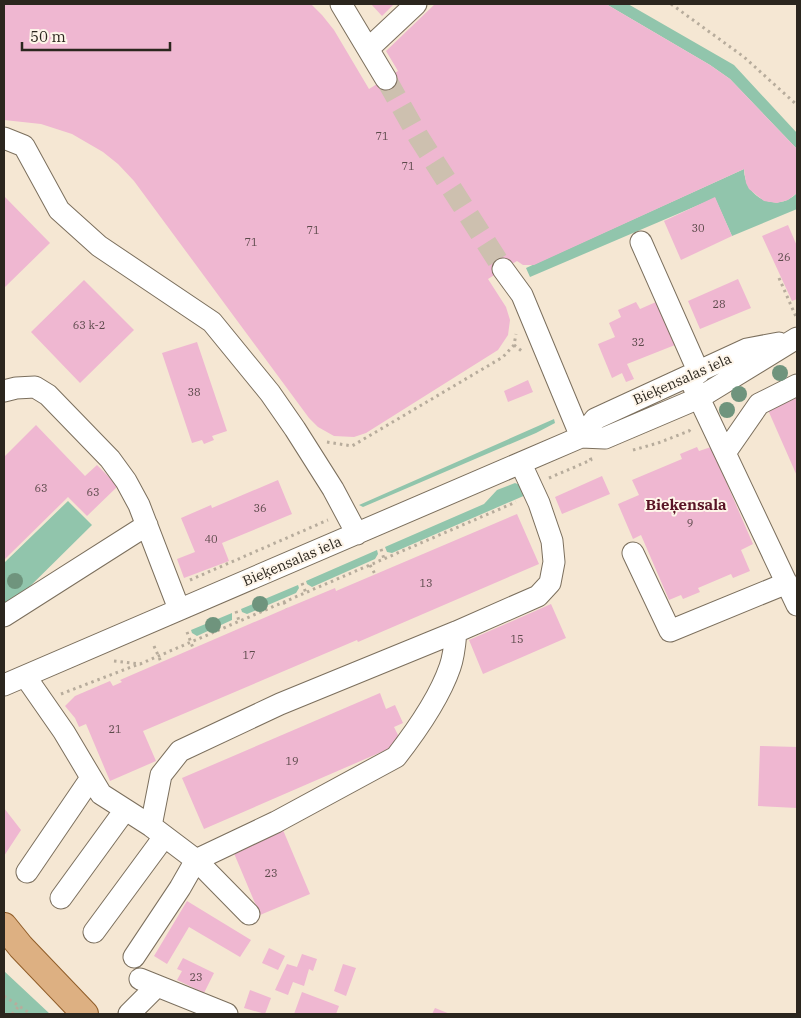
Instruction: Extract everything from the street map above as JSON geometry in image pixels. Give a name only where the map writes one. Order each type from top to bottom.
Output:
[{"type":"main road","points":[[4,926],[21,947],[85,1014]]},
{"type":"street","points":[[341,4],[386,79]]},
{"type":"street","points":[[368,49],[416,4]]},
{"type":"street","points":[[4,138],[24,146],[58,210],[99,246],[212,322],[270,394],[295,429],[333,489],[357,534]]},
{"type":"street","points":[[641,242],[694,375],[699,398],[797,605]]},
{"type":"street","points":[[504,269],[522,295],[581,437]]},
{"type":"street","name":"Bieķensalas iela","points":[[581,437],[595,419],[748,350],[796,332]]},
{"type":"street","name":"Bieķensalas iela","points":[[4,685],[581,437],[606,438],[699,398],[796,332]]},
{"type":"street","points":[[725,453],[759,404],[797,385]]},
{"type":"street","points":[[4,391],[34,387],[48,395],[110,459],[126,481],[139,505],[179,609]]},
{"type":"street","points":[[94,932],[158,831],[161,775],[180,751],[280,704],[456,632],[538,596],[550,583],[554,562],[552,541],[534,492],[521,464]]},
{"type":"street","points":[[4,616],[146,526]]},
{"type":"street","points":[[633,553],[670,631],[787,583]]},
{"type":"street","points":[[134,957],[180,888],[196,860],[276,822],[396,757],[410,739],[440,691],[451,666],[456,632]]},
{"type":"street","points":[[25,676],[64,732],[101,794],[158,831],[196,860],[248,914]]},
{"type":"street","points":[[27,872],[91,778]]},
{"type":"street","points":[[60,898],[125,810]]},
{"type":"street","points":[[129,1014],[149,983],[227,1014]]},
{"type":"path","points":[[671,4],[744,57],[797,105]]},
{"type":"path","points":[[779,278],[796,332]]},
{"type":"path","points":[[310,451],[325,442],[352,446],[503,357],[514,345],[517,332]]},
{"type":"path","points":[[57,690],[60,695],[140,664],[529,496],[545,479],[591,460],[581,437]]},
{"type":"path","points":[[381,549],[384,559]]},
{"type":"path","points":[[370,565],[375,574]]},
{"type":"path","points":[[302,584],[306,592]]},
{"type":"path","points":[[284,602],[287,608]]},
{"type":"path","points":[[236,611],[240,621]]},
{"type":"path","points":[[187,632],[193,648]]},
{"type":"path","points":[[154,646],[162,662]]},
{"type":"path","points":[[108,661],[140,664]]},
{"type":"path","points":[[4,996],[31,1014]]},
{"type":"path","points":[[12,1014],[19,1006]]},
{"type":"green space","points":[[606,4],[628,4],[734,65],[797,133],[797,149],[730,79],[710,65]]},
{"type":"green space","points":[[744,169],[745,179],[749,188],[755,194],[771,202],[780,202],[789,199],[797,193],[797,209],[732,236],[715,198],[530,277],[526,268]]},
{"type":"green space","points":[[554,419],[555,423],[536,433],[363,507],[359,505]]},
{"type":"green space","points":[[515,483],[520,485],[528,494],[392,553],[387,552],[385,547],[484,504],[497,490]]},
{"type":"green space","points":[[68,501],[92,525],[4,612],[4,563]]},
{"type":"green space","points":[[377,550],[378,554],[375,559],[312,587],[307,584],[306,581]]},
{"type":"green space","points":[[298,585],[299,588],[296,593],[247,614],[242,612],[241,609]]},
{"type":"green space","points":[[232,613],[232,620],[197,636],[192,633],[191,630]]},
{"type":"green space","points":[[4,971],[50,1014],[4,1014]]},
{"type":"building","points":[[4,4],[311,4],[334,30],[369,89],[398,71],[386,51],[435,4],[606,4],[710,65],[730,79],[797,149],[797,193],[788,200],[777,203],[764,201],[749,189],[744,169],[534,265],[523,265],[517,261],[488,279],[506,307],[510,320],[508,335],[498,350],[366,433],[354,437],[334,436],[318,427],[309,418],[134,181],[118,164],[103,152],[72,134],[41,124],[4,120]]},
{"type":"building","points":[[371,4],[394,4],[382,16]]},
{"type":"building","points":[[4,196],[50,243],[4,288]]},
{"type":"building","points":[[715,197],[732,236],[681,260],[664,221]]},
{"type":"building","points":[[788,225],[797,246],[797,299],[792,301],[762,236]]},
{"type":"building","points":[[738,279],[751,308],[700,329],[688,301]]},
{"type":"building","points":[[84,280],[134,330],[80,383],[31,332]]},
{"type":"building","points":[[636,302],[640,309],[656,302],[675,345],[627,364],[634,379],[626,382],[622,373],[612,378],[598,344],[615,337],[609,323],[621,317],[618,310]]},
{"type":"building","points":[[197,342],[227,431],[212,436],[214,440],[204,444],[202,440],[192,443],[162,353]]},
{"type":"building","points":[[528,380],[533,392],[508,402],[504,391]]},
{"type":"building","points":[[797,398],[797,476],[768,410]]},
{"type":"building","points":[[36,425],[85,476],[97,465],[118,486],[87,516],[68,497],[4,560],[4,457]]},
{"type":"building","points":[[697,447],[699,451],[711,447],[753,544],[741,550],[750,571],[733,578],[731,574],[698,588],[700,592],[683,599],[681,595],[669,600],[641,535],[633,539],[618,504],[639,495],[632,480],[682,459],[680,454]]},
{"type":"building","points":[[602,476],[610,494],[562,514],[555,497]]},
{"type":"building","points":[[278,480],[292,514],[222,543],[229,561],[184,578],[177,559],[195,552],[181,518],[211,505],[212,508]]},
{"type":"building","points":[[517,514],[539,564],[358,642],[357,640],[143,731],[156,761],[110,781],[86,724],[79,727],[75,718],[65,706],[75,696],[110,681],[113,686],[122,682],[120,680],[287,608],[335,588],[336,591]]},
{"type":"building","points":[[551,604],[566,638],[483,674],[469,640]]},
{"type":"building","points":[[380,693],[386,709],[395,705],[403,723],[394,727],[402,743],[204,829],[182,778]]},
{"type":"building","points":[[760,746],[797,747],[797,808],[758,806]]},
{"type":"building","points":[[4,808],[21,830],[4,856]]},
{"type":"building","points":[[283,830],[310,894],[260,915],[233,851]]},
{"type":"building","points":[[187,901],[251,940],[240,957],[189,927],[167,964],[154,956]]},
{"type":"building","points":[[269,948],[285,956],[278,970],[262,963]]},
{"type":"building","points":[[302,954],[317,959],[313,971],[309,969],[304,986],[293,982],[288,995],[275,990],[287,964],[297,967]]},
{"type":"building","points":[[183,958],[214,973],[204,993],[177,980],[182,971],[177,969]]},
{"type":"building","points":[[343,964],[356,968],[346,996],[334,991]]},
{"type":"building","points":[[250,990],[271,998],[265,1014],[244,1008]]},
{"type":"building","points":[[302,992],[339,1006],[336,1014],[294,1014]]},
{"type":"building","points":[[435,1008],[450,1014],[432,1014]]},
{"type":"tunnel","points":[[386,79],[418,136],[503,269]]},
{"type":"district","name":"Bieķensala","points":[[686,504]]}]
